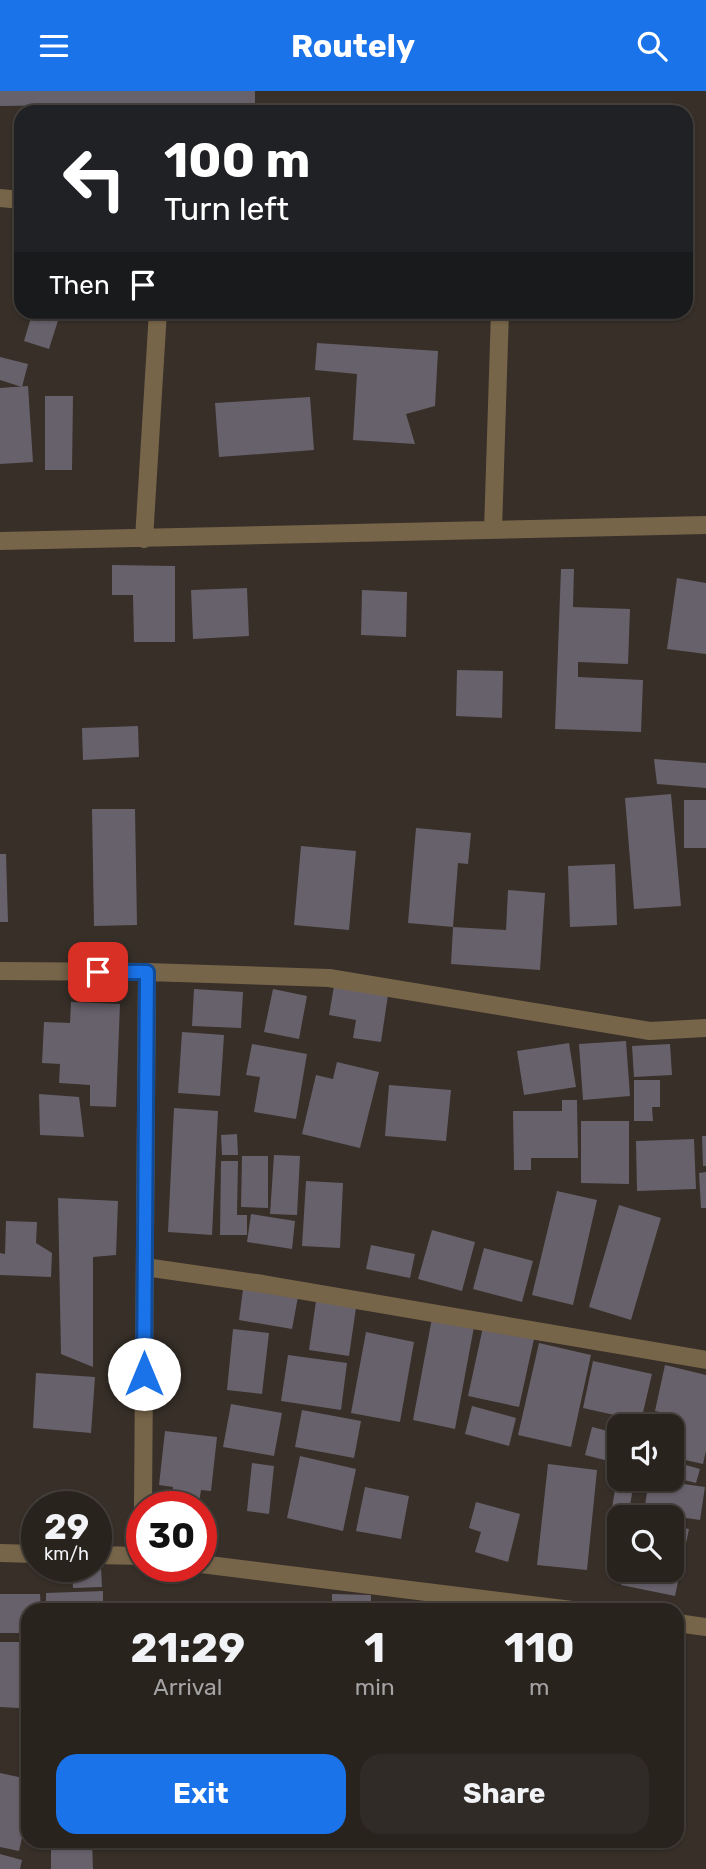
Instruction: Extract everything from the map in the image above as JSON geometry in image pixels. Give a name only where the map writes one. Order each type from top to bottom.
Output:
[{"type":"street","points":[[144,539],[158,319]]},
{"type":"street","points":[[493,530],[500,319]]},
{"type":"street","points":[[0,541],[706,525]]},
{"type":"street","points":[[0,971],[147,972],[329,978],[650,1031],[706,1028]]},
{"type":"street","points":[[143,1491],[147,972]]},
{"type":"street","points":[[145,1267],[263,1284],[706,1360]]},
{"type":"street","points":[[0,1553],[21,1554]]},
{"type":"street","points":[[217,1566],[516,1603]]},
{"type":"street","points":[[684,1624],[706,1627]]},
{"type":"building","points":[[0,91],[255,91],[255,105],[191,103],[0,106]]},
{"type":"building","points":[[31,319],[58,319],[49,349],[24,341]]},
{"type":"building","points":[[317,343],[438,351],[435,406],[406,414],[415,444],[353,440],[357,374],[315,370]]},
{"type":"building","points":[[0,357],[28,364],[22,387],[0,380]]},
{"type":"building","points":[[28,386],[33,462],[0,464],[0,388]]},
{"type":"building","points":[[45,396],[73,396],[72,470],[45,470]]},
{"type":"building","points":[[310,397],[314,450],[219,457],[215,403]]},
{"type":"building","points":[[112,565],[175,566],[175,642],[134,642],[133,595],[112,595]]},
{"type":"building","points":[[561,569],[574,569],[573,607],[630,609],[628,664],[578,662],[578,677],[643,680],[641,732],[555,729]]},
{"type":"building","points":[[677,578],[706,583],[706,654],[667,649]]},
{"type":"building","points":[[247,588],[249,636],[193,639],[191,590]]},
{"type":"building","points":[[362,590],[407,592],[406,637],[361,635]]},
{"type":"building","points":[[457,670],[503,671],[502,718],[456,716]]},
{"type":"building","points":[[138,726],[139,757],[83,760],[82,728]]},
{"type":"building","points":[[654,759],[706,763],[706,788],[657,784]]},
{"type":"building","points":[[671,794],[681,906],[634,909],[625,798]]},
{"type":"building","points":[[684,800],[706,800],[706,848],[684,848]]},
{"type":"building","points":[[92,809],[135,809],[137,925],[94,926]]},
{"type":"building","points":[[416,828],[471,833],[468,864],[458,863],[453,927],[408,923]]},
{"type":"building","points":[[301,846],[356,851],[349,930],[294,925]]},
{"type":"building","points":[[0,854],[6,854],[8,922],[0,922]]},
{"type":"building","points":[[615,864],[617,925],[570,927],[568,866]]},
{"type":"building","points":[[508,890],[545,893],[540,970],[451,964],[453,927],[506,930]]},
{"type":"building","points":[[334,986],[388,995],[381,1042],[353,1038],[356,1020],[329,1015]]},
{"type":"building","points":[[194,989],[243,992],[241,1028],[192,1026]]},
{"type":"building","points":[[273,989],[307,996],[299,1039],[264,1032]]},
{"type":"building","points":[[71,1002],[120,1004],[116,1107],[90,1106],[90,1085],[59,1083],[60,1064],[42,1063],[44,1022],[70,1023]]},
{"type":"building","points":[[182,1032],[224,1035],[220,1096],[178,1093]]},
{"type":"building","points":[[626,1041],[630,1096],[583,1100],[579,1044]]},
{"type":"building","points":[[569,1043],[576,1087],[524,1095],[517,1051]]},
{"type":"building","points":[[252,1044],[307,1054],[296,1119],[254,1112],[260,1077],[246,1075]]},
{"type":"building","points":[[670,1044],[672,1075],[634,1077],[632,1046]]},
{"type":"building","points":[[337,1062],[379,1072],[360,1148],[302,1134],[316,1075],[333,1079]]},
{"type":"building","points":[[634,1080],[660,1080],[660,1107],[652,1107],[653,1121],[634,1121]]},
{"type":"building","points":[[389,1085],[451,1090],[446,1141],[385,1136]]},
{"type":"building","points":[[39,1094],[79,1097],[84,1137],[40,1135]]},
{"type":"building","points":[[562,1100],[577,1100],[578,1158],[531,1158],[531,1170],[514,1170],[513,1111],[562,1111]]},
{"type":"building","points":[[174,1108],[218,1111],[212,1235],[168,1232]]},
{"type":"building","points":[[581,1121],[629,1121],[629,1184],[581,1183]]},
{"type":"building","points":[[237,1134],[238,1155],[222,1155],[221,1135]]},
{"type":"building","points":[[702,1136],[706,1136],[706,1166],[703,1166]]},
{"type":"building","points":[[694,1139],[696,1189],[637,1191],[636,1141]]},
{"type":"building","points":[[274,1155],[300,1156],[297,1215],[270,1214]]},
{"type":"building","points":[[242,1156],[268,1156],[268,1208],[241,1207]]},
{"type":"building","points":[[221,1161],[238,1161],[237,1215],[247,1215],[247,1235],[220,1235]]},
{"type":"building","points":[[706,1172],[706,1208],[701,1208],[699,1173]]},
{"type":"building","points":[[306,1181],[343,1183],[340,1248],[302,1246]]},
{"type":"building","points":[[557,1191],[597,1200],[573,1305],[532,1295]]},
{"type":"building","points":[[58,1198],[118,1201],[116,1255],[93,1257],[93,1367],[61,1354]]},
{"type":"building","points":[[619,1205],[661,1218],[631,1320],[589,1307]]},
{"type":"building","points":[[251,1214],[295,1221],[292,1249],[247,1242]]},
{"type":"building","points":[[6,1221],[37,1222],[36,1243],[52,1253],[51,1277],[0,1275],[0,1253],[5,1254]]},
{"type":"building","points":[[432,1230],[475,1242],[462,1291],[418,1279]]},
{"type":"building","points":[[371,1245],[415,1254],[410,1278],[366,1269]]},
{"type":"building","points":[[484,1248],[533,1261],[522,1302],[473,1289]]},
{"type":"building","points":[[243,1289],[298,1297],[292,1329],[239,1320]]},
{"type":"building","points":[[316,1301],[356,1308],[349,1356],[309,1350]]},
{"type":"building","points":[[432,1318],[474,1327],[455,1429],[413,1420]]},
{"type":"building","points":[[483,1327],[534,1339],[519,1407],[468,1396]]},
{"type":"building","points":[[233,1329],[269,1333],[262,1394],[227,1390]]},
{"type":"building","points":[[366,1332],[414,1342],[400,1422],[351,1413]]},
{"type":"building","points":[[539,1343],[591,1355],[571,1447],[518,1435]]},
{"type":"building","points":[[288,1355],[347,1363],[341,1410],[281,1401]]},
{"type":"building","points":[[593,1361],[652,1374],[643,1414],[610,1414],[583,1408]]},
{"type":"building","points":[[665,1365],[706,1375],[706,1451],[703,1464],[684,1460],[684,1414],[655,1411]]},
{"type":"building","points":[[36,1373],[95,1377],[91,1433],[33,1428]]},
{"type":"building","points":[[231,1404],[282,1413],[274,1456],[223,1447]]},
{"type":"building","points":[[472,1406],[516,1418],[509,1446],[465,1434]]},
{"type":"building","points":[[302,1410],[361,1421],[354,1458],[295,1447]]},
{"type":"building","points":[[592,1427],[607,1431],[607,1461],[585,1455]]},
{"type":"building","points":[[165,1431],[217,1437],[211,1491],[173,1491],[173,1487],[159,1485]]},
{"type":"building","points":[[300,1456],[356,1469],[343,1531],[287,1518]]},
{"type":"building","points":[[252,1463],[274,1466],[269,1514],[247,1511]]},
{"type":"building","points":[[548,1464],[597,1470],[587,1570],[537,1565]]},
{"type":"building","points":[[684,1464],[700,1469],[696,1483],[684,1480]]},
{"type":"building","points":[[684,1484],[705,1487],[700,1520],[684,1518],[684,1505],[645,1505],[647,1491],[684,1491]]},
{"type":"building","points":[[365,1487],[409,1496],[401,1539],[356,1531]]},
{"type":"building","points":[[615,1491],[632,1491],[630,1505],[612,1505]]},
{"type":"building","points":[[476,1502],[520,1514],[508,1562],[475,1552],[481,1532],[469,1528]]},
{"type":"building","points":[[684,1528],[689,1529],[684,1553]]},
{"type":"building","points":[[73,1582],[102,1582],[102,1587],[73,1588]]},
{"type":"building","points":[[622,1582],[678,1582],[675,1596],[621,1585]]},
{"type":"building","points":[[103,1591],[103,1603],[46,1603],[46,1593]]},
{"type":"building","points":[[0,1594],[40,1594],[41,1603],[21,1603],[21,1633],[0,1633]]},
{"type":"building","points":[[332,1594],[371,1595],[371,1603],[332,1603]]},
{"type":"building","points":[[0,1642],[20,1642],[19,1708],[0,1707]]},
{"type":"building","points":[[0,1773],[21,1778],[21,1842],[19,1851],[0,1847]]},
{"type":"building","points":[[51,1848],[92,1848],[93,1869],[51,1869]]},
{"type":"building","points":[[0,1854],[22,1860],[20,1869],[0,1869]]},
{"type":"route","points":[[98,972],[147,972],[144,1374]]}]
